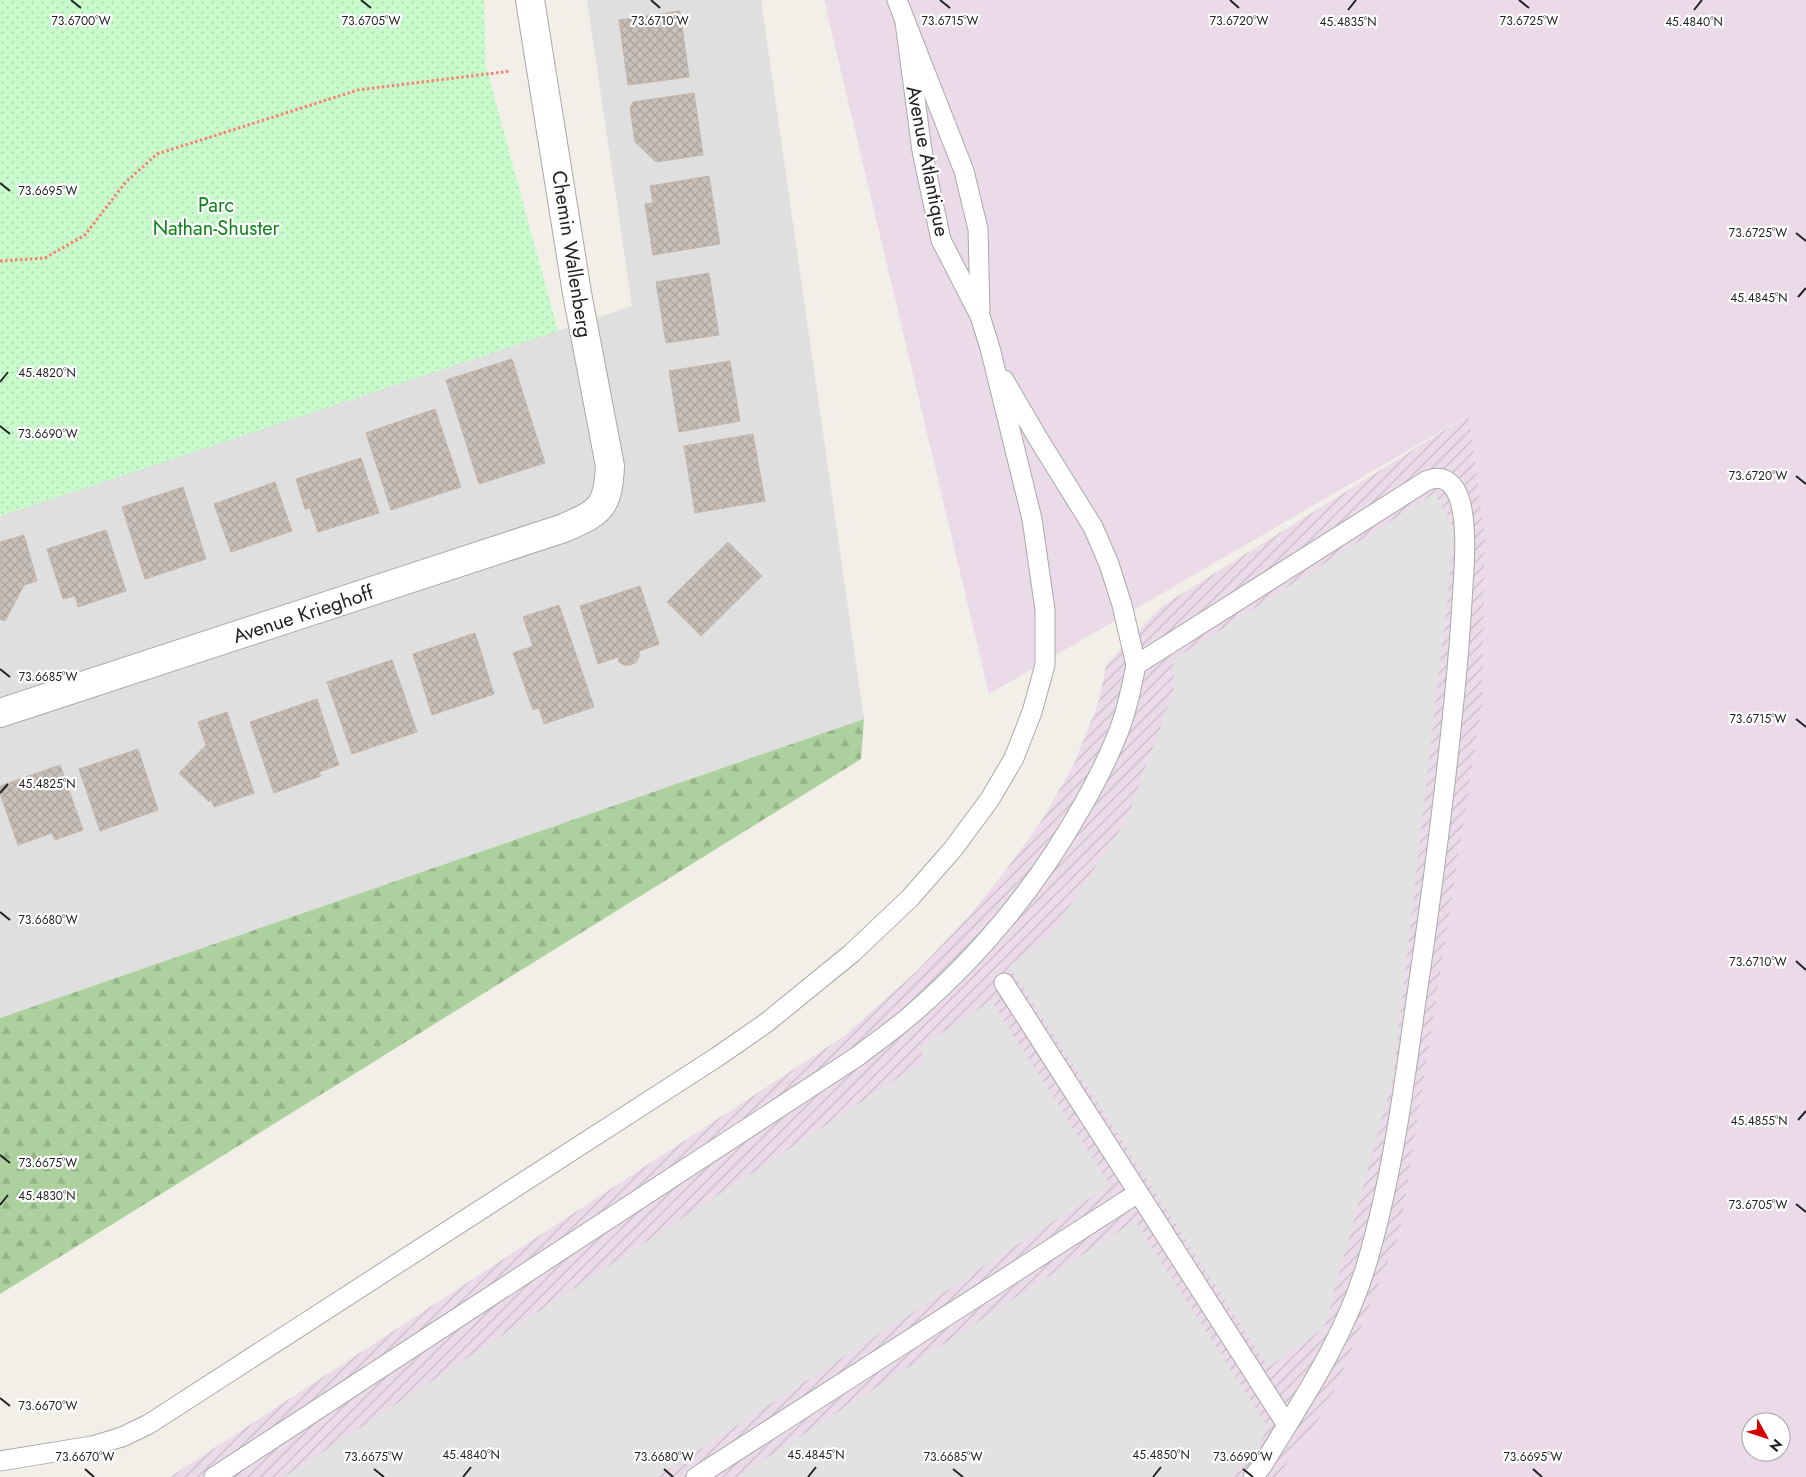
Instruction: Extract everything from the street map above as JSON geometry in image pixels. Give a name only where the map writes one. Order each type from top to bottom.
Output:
[{"type":"street","name":"Chemin Wallenberg","points":[[530,0],[577,294],[610,466],[609,487],[602,507]]},
{"type":"street","name":"Avenue Krieghoff","points":[[0,713],[564,528],[583,520],[602,507]]},
{"type":"lane","name":"Avenue Atlantique","points":[[897,0],[964,171],[978,229],[980,316]]},
{"type":"lane","name":"Avenue Atlantique","points":[[905,22],[922,150],[941,240],[980,316]]},
{"type":"lane","points":[[0,1461],[92,1446],[122,1437],[149,1424],[700,1068],[766,1023],[852,953],[910,898],[953,849],[990,799],[1009,766],[1032,712],[1045,665],[1045,610],[1032,519],[980,316]]},
{"type":"lane","points":[[214,1477],[858,1056],[912,1014],[964,966],[1001,926],[1040,875],[1067,833],[1096,781],[1116,738],[1128,704],[1136,665],[1109,564],[1093,527],[993,361]]},
{"type":"lane","points":[[1136,665],[1426,480],[1440,477],[1449,481],[1454,487],[1462,505],[1465,552],[1459,653],[1448,761],[1403,1092],[1380,1210],[1365,1268],[1343,1325],[1316,1379],[1262,1466],[1253,1477]]},
{"type":"lane","points":[[1004,982],[1287,1425]]},
{"type":"lane","points":[[696,1477],[1138,1193]]},
{"type":"path","points":[[0,261],[45,258],[85,235],[126,183],[157,154],[358,90],[541,67]]},
{"type":"shaded area","points":[[587,0],[761,0],[864,719],[0,1018],[0,516],[632,306]]},
{"type":"shaded area","points":[[824,0],[1806,0],[1806,1477],[1277,1477],[1328,1407],[1400,1234],[1483,699],[1485,537],[1469,415],[989,694]]},
{"type":"shaded area","points":[[1469,415],[1485,537],[1483,699],[1400,1234],[1328,1407],[1277,1477],[170,1477],[843,1037],[919,969],[970,915],[1009,866],[1044,817],[1074,764],[1099,701],[1106,665],[1162,606]]},
{"type":"shaded area","points":[[1435,493],[1455,531],[1393,1078],[1324,1328],[1268,1367],[1009,966],[1051,935],[1127,819],[1174,690],[1173,660]]},
{"type":"shaded area","points":[[991,1001],[1110,1185],[657,1477],[284,1477],[926,1060],[919,1048]]},
{"type":"shaded area","points":[[1135,1221],[1268,1427],[1253,1456],[1230,1477],[737,1477]]},
{"type":"green space","name":"Parc Nathan-Shuster","points":[[0,0],[484,0],[486,66],[558,331],[0,516]]},
{"type":"green space","points":[[864,719],[861,759],[0,1294],[0,1018]]},
{"type":"building","points":[[680,11],[689,77],[628,85],[619,20]]},
{"type":"building","points":[[694,93],[703,155],[656,162],[635,142],[630,108],[633,102]]},
{"type":"building","points":[[709,176],[720,244],[653,255],[645,204],[653,203],[650,186]]},
{"type":"building","points":[[709,273],[719,335],[666,343],[656,282]]},
{"type":"building","points":[[512,359],[545,463],[479,484],[446,380]]},
{"type":"building","points":[[730,361],[740,421],[679,432],[669,371]]},
{"type":"building","points":[[435,409],[461,487],[391,510],[366,433]]},
{"type":"building","points":[[753,434],[765,501],[695,513],[684,446]]},
{"type":"building","points":[[361,458],[379,513],[318,532],[310,508],[305,509],[296,479]]},
{"type":"building","points":[[275,482],[292,531],[231,552],[214,504]]},
{"type":"building","points":[[183,487],[206,559],[145,579],[122,507]]},
{"type":"building","points":[[106,530],[126,591],[78,607],[75,596],[63,599],[47,549]]},
{"type":"building","points":[[24,535],[37,581],[24,585],[5,621],[0,619],[0,542]]},
{"type":"building","points":[[728,542],[762,576],[701,636],[667,602]]},
{"type":"building","points":[[640,586],[659,644],[639,651],[639,657],[635,663],[630,665],[624,665],[619,662],[618,657],[598,664],[580,606]]},
{"type":"building","points":[[559,605],[594,707],[544,724],[539,708],[533,710],[513,653],[533,646],[523,617]]},
{"type":"building","points":[[475,633],[494,694],[432,715],[413,654]]},
{"type":"building","points":[[392,660],[417,732],[352,754],[327,682]]},
{"type":"building","points":[[317,699],[339,765],[319,772],[321,776],[274,793],[250,722]]},
{"type":"building","points":[[227,712],[254,793],[214,807],[211,799],[209,802],[179,773],[206,745],[198,722]]},
{"type":"building","points":[[138,749],[158,810],[100,831],[79,769]]},
{"type":"building","points":[[60,765],[83,830],[55,840],[52,833],[18,845],[0,793],[0,786]]}]
